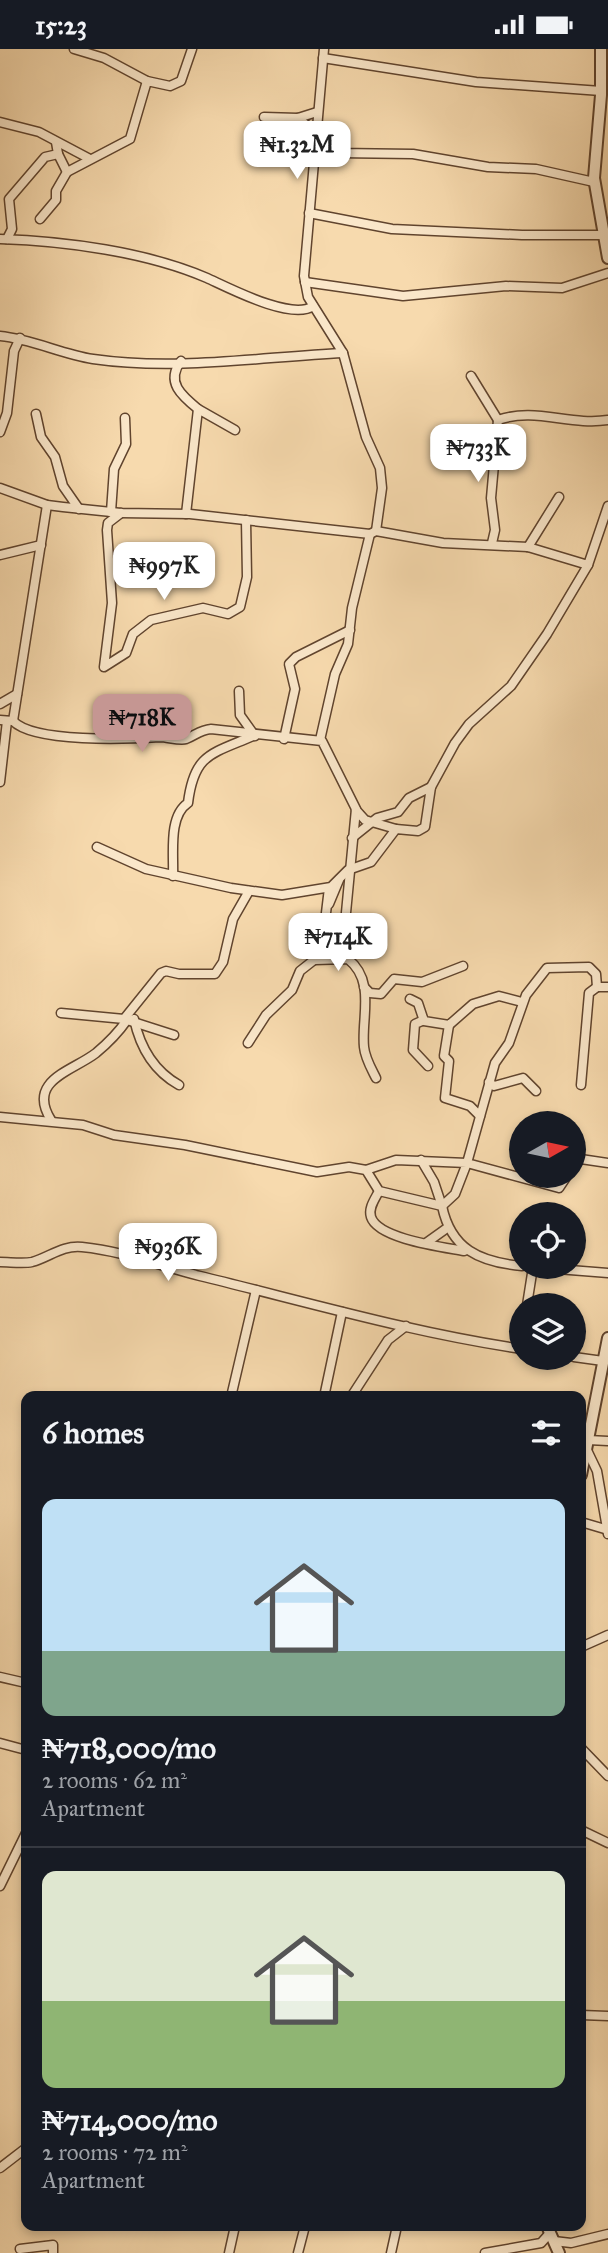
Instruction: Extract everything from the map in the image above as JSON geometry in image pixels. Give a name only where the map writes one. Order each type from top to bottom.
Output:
[{"type":"street","points":[[74,49],[104,58],[147,81],[170,86],[181,81],[192,49]]},
{"type":"street","points":[[601,49],[601,91],[594,181],[602,196],[608,258]]},
{"type":"street","points":[[320,740],[335,674],[348,644],[382,488],[380,468],[366,437],[342,353],[313,306],[305,282],[303,259],[316,151],[323,53],[476,82],[601,91]]},
{"type":"street","points":[[40,219],[56,200],[56,191],[67,172],[130,139],[147,81]]},
{"type":"street","points":[[264,117],[298,118],[317,112]]},
{"type":"street","points":[[298,118],[316,129],[329,149]]},
{"type":"street","points":[[0,121],[39,132],[90,159]]},
{"type":"street","points":[[56,142],[58,155],[67,172]]},
{"type":"street","points":[[316,151],[329,149],[343,153],[414,154],[488,167],[536,169],[594,181]]},
{"type":"street","points":[[4,239],[12,229],[9,199],[45,157],[58,155]]},
{"type":"street","points":[[309,213],[392,229],[522,235],[604,235]]},
{"type":"street","points":[[4,239],[47,240],[156,261],[184,268],[262,302],[300,311],[313,306]]},
{"type":"street","points":[[305,282],[403,296],[506,286],[562,288],[608,273]]},
{"type":"street","points":[[0,336],[20,338],[93,359],[232,362],[275,355],[342,353]]},
{"type":"street","points":[[0,432],[9,401],[14,351],[20,338]]},
{"type":"street","points":[[181,361],[176,368],[174,383],[178,393],[198,409],[235,430]]},
{"type":"street","points":[[471,376],[498,420],[491,498],[495,530],[492,543]]},
{"type":"street","points":[[186,514],[198,409]]},
{"type":"street","points":[[498,420],[533,413],[576,422],[608,420]]},
{"type":"street","points":[[36,414],[40,437],[55,457],[63,486],[79,509]]},
{"type":"street","points":[[111,512],[114,470],[126,444],[125,418]]},
{"type":"street","points":[[0,488],[47,505],[121,513],[186,514],[443,543],[492,543],[528,547],[588,565]]},
{"type":"street","points":[[528,547],[559,496]]},
{"type":"street","points":[[0,782],[6,720],[17,694],[47,505]]},
{"type":"street","points":[[6,720],[46,736],[124,740],[186,739],[201,730],[211,729],[254,736],[320,740],[327,744],[333,767],[349,790],[362,818],[396,829],[418,831],[425,827],[432,787],[454,743],[469,724],[511,686],[547,634],[588,565],[608,506]]},
{"type":"street","points":[[121,513],[108,523],[107,530],[112,603],[104,667],[126,653],[133,634],[151,620],[203,608],[228,614],[240,607],[247,577],[246,520]]},
{"type":"street","points":[[0,555],[41,545]]},
{"type":"street","points":[[284,739],[295,689],[289,664],[296,657],[349,631]]},
{"type":"street","points":[[239,691],[240,715],[254,736]]},
{"type":"street","points":[[0,703],[17,694]]},
{"type":"street","points":[[173,876],[176,820],[188,803],[194,770],[210,756],[254,736]]},
{"type":"street","points":[[352,838],[372,821],[398,812],[409,798],[432,787]]},
{"type":"street","points":[[345,923],[348,870],[356,809]]},
{"type":"street","points":[[97,847],[146,869],[249,891],[282,895],[329,888],[348,870],[371,862],[396,829]]},
{"type":"street","points":[[329,904],[339,880]]},
{"type":"street","points":[[248,1043],[266,1015],[292,990],[300,971],[314,960],[322,946],[329,888]]},
{"type":"street","points":[[51,1120],[44,1102],[48,1086],[63,1071],[95,1054],[128,1020],[132,1009],[166,971],[179,974],[215,974],[223,962],[233,919],[249,891]]},
{"type":"street","points":[[314,960],[348,959],[360,975],[367,1007],[364,1051],[376,1078]]},
{"type":"street","points":[[364,987],[370,993],[381,994],[394,979],[422,982],[463,965]]},
{"type":"street","points":[[442,1206],[455,1194],[467,1163],[495,1063],[509,1042],[522,1002],[547,968],[589,967],[596,974],[597,987]]},
{"type":"street","points":[[580,1085],[589,993],[597,987],[608,987]]},
{"type":"street","points":[[480,1116],[470,1106],[445,1098],[449,1061],[444,1056],[443,1049],[449,1025],[473,1004],[499,996],[522,1002]]},
{"type":"street","points":[[410,999],[418,1003],[424,1020]]},
{"type":"street","points":[[61,1013],[128,1020],[174,1035]]},
{"type":"street","points":[[128,1020],[144,1052],[164,1077],[179,1085]]},
{"type":"street","points":[[428,1066],[413,1050],[415,1024],[424,1020],[449,1025]]},
{"type":"street","points":[[489,1082],[494,1086],[523,1078],[536,1091]]},
{"type":"street","points":[[0,1118],[51,1120],[148,1142],[185,1145],[317,1172],[349,1167],[366,1170],[396,1160],[421,1160],[467,1163],[509,1174]]},
{"type":"street","points":[[421,1160],[434,1182],[447,1228],[467,1252]]},
{"type":"street","points":[[586,1160],[608,1163]]},
{"type":"street","points":[[366,1170],[379,1191],[442,1206]]},
{"type":"street","points":[[379,1191],[370,1208],[376,1226],[391,1234],[509,1263]]},
{"type":"street","points":[[425,1243],[447,1228]]},
{"type":"street","points":[[0,1262],[32,1262],[60,1249],[90,1248],[124,1253],[152,1264],[342,1312],[509,1346]]},
{"type":"street","points":[[586,1271],[608,1273]]},
{"type":"street","points":[[232,1391],[256,1290]]},
{"type":"street","points":[[325,1391],[342,1312]]},
{"type":"street","points":[[355,1391],[388,1340],[406,1326]]},
{"type":"street","points":[[586,1440],[608,1338]]},
{"type":"street","points":[[586,1359],[603,1361]]},
{"type":"street","points":[[586,1445],[608,1441]]},
{"type":"street","points":[[586,1447],[597,1471],[608,1531],[586,1524]]},
{"type":"street","points":[[586,1645],[608,1635]]},
{"type":"street","points":[[0,1677],[21,1682]]},
{"type":"street","points":[[0,1743],[21,1749]]},
{"type":"street","points":[[586,1753],[608,1776]]},
{"type":"street","points":[[586,1832],[608,1843]]},
{"type":"street","points":[[0,1886],[21,1843]]},
{"type":"street","points":[[586,2015],[608,2016]]},
{"type":"street","points":[[0,2168],[21,2152]]},
{"type":"street","points":[[229,2253],[233,2231]]},
{"type":"street","points":[[298,2253],[304,2231]]},
{"type":"street","points":[[391,2253],[396,2231]]},
{"type":"street","points":[[550,2233],[571,2243],[608,2234]]},
{"type":"street","points":[[485,2253],[541,2243],[550,2233]]},
{"type":"street","points":[[550,2233],[559,2253]]},
{"type":"street","points":[[303,2243],[306,2253]]},
{"type":"street","points":[[20,2249],[53,2245],[53,2253]]}]
